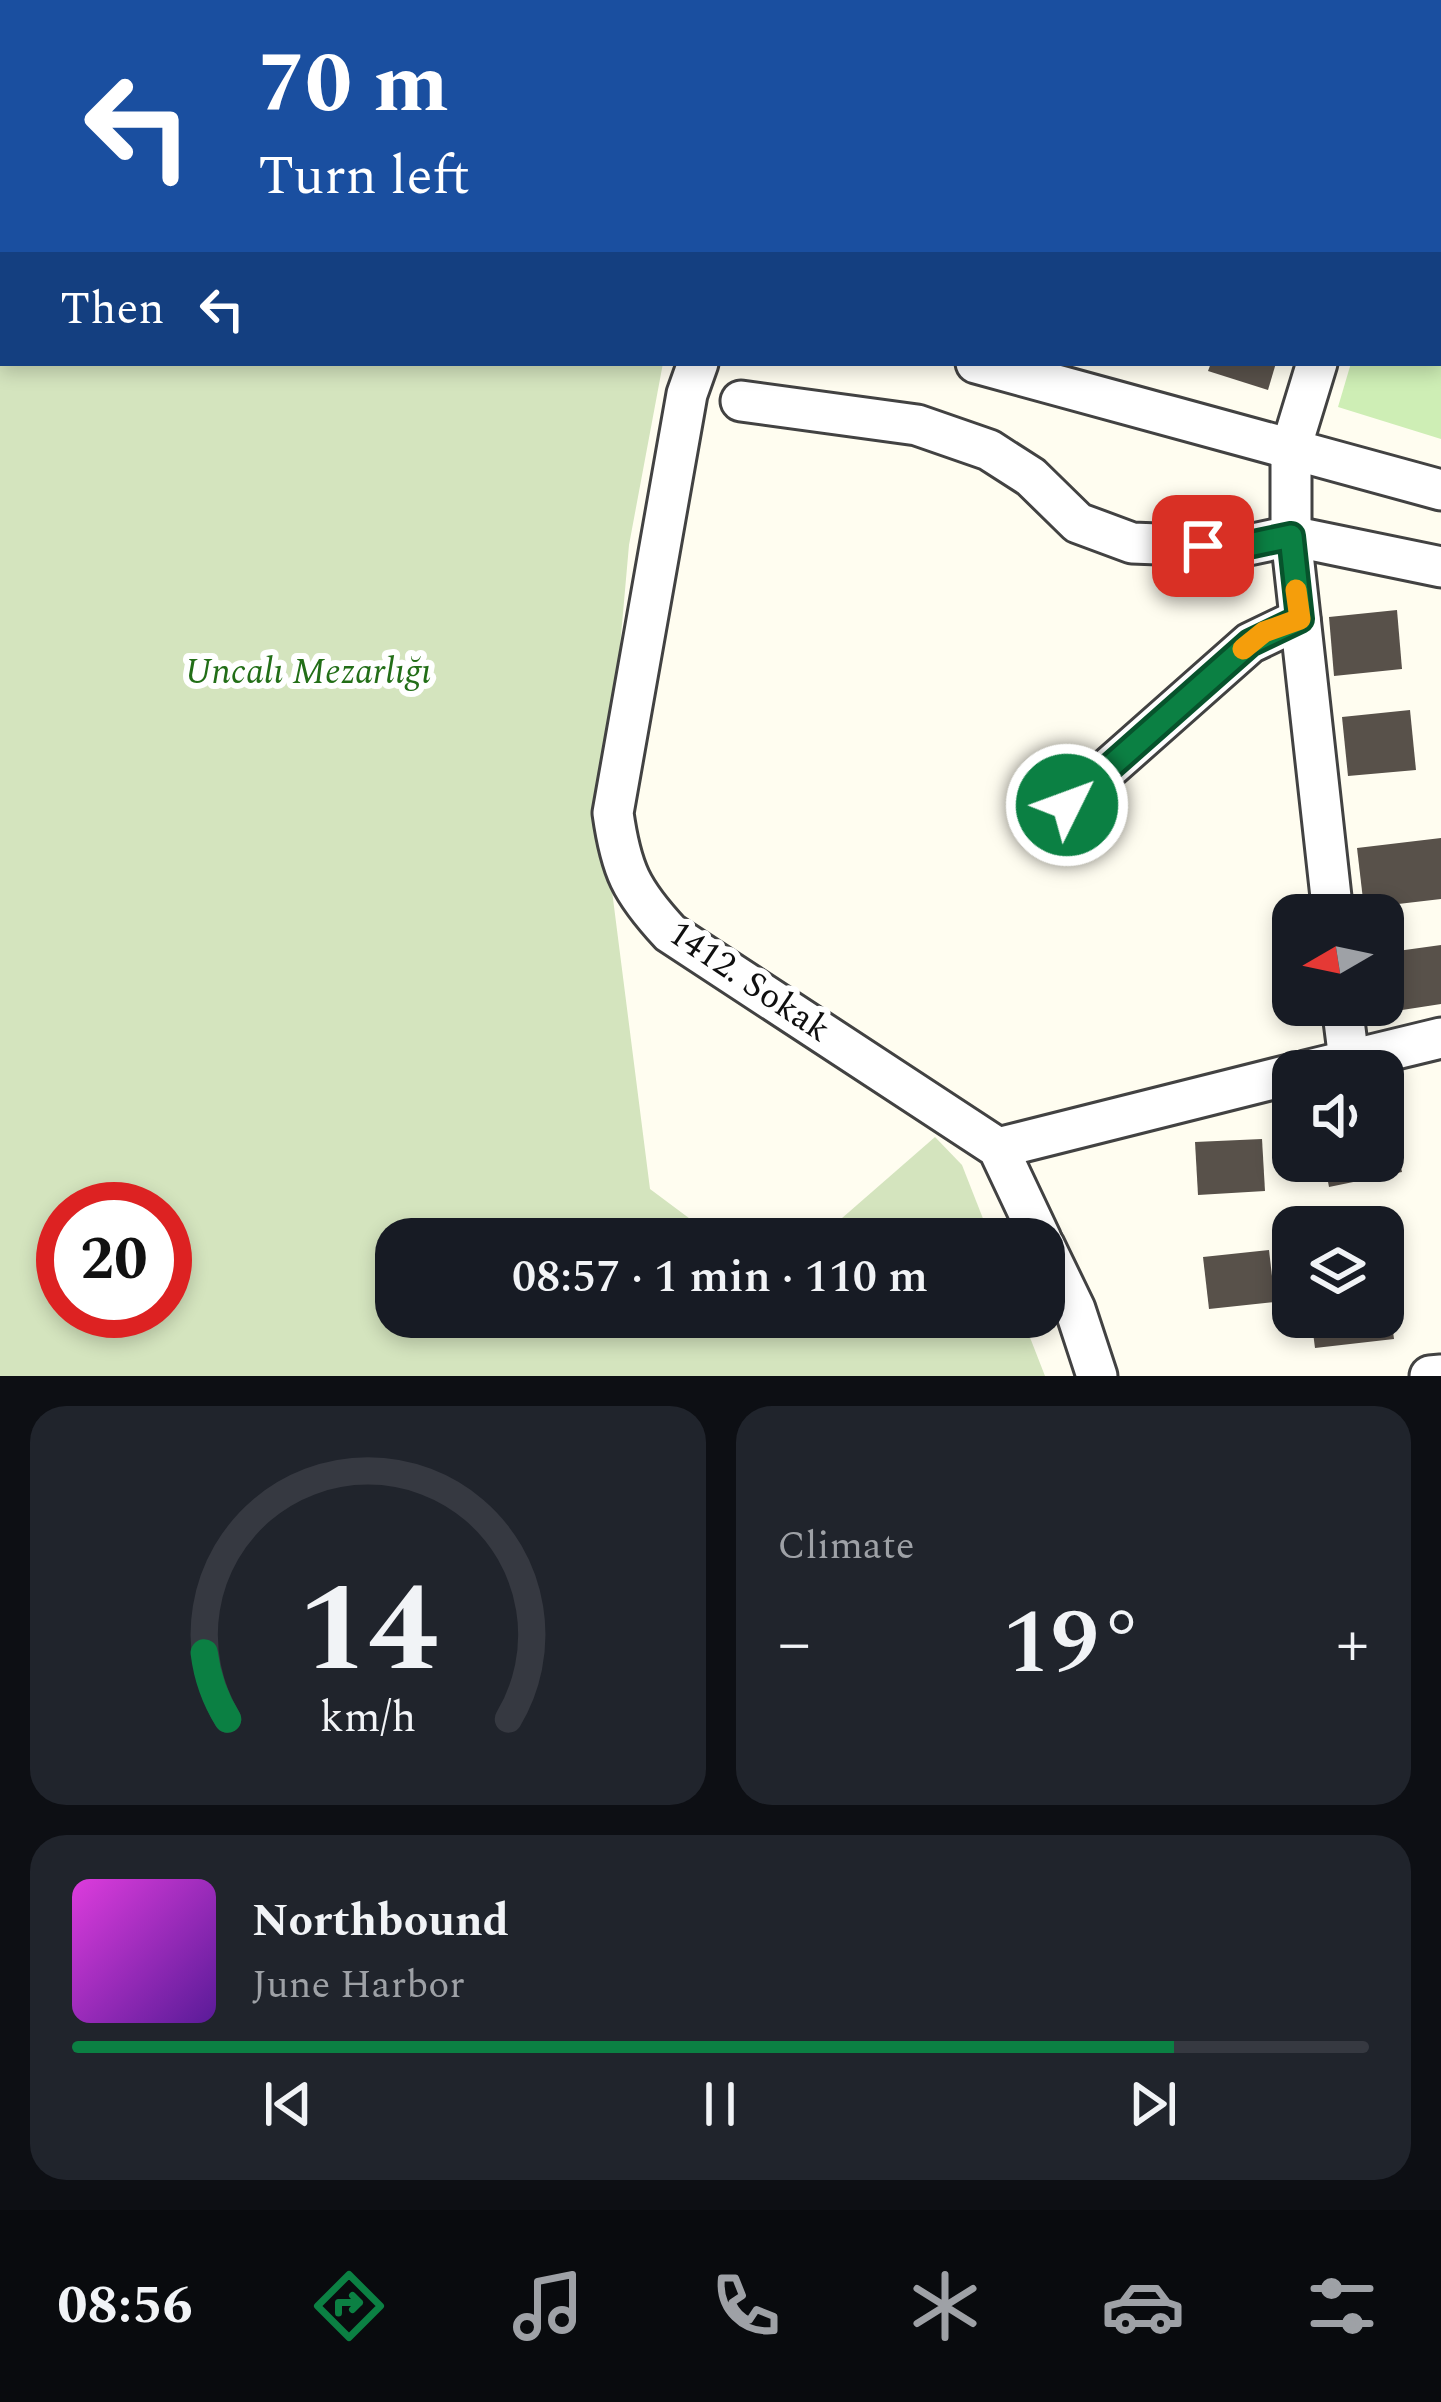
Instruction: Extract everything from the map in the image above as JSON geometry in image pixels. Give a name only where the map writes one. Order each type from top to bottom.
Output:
[{"type":"street","name":"1412. Sokak","points":[[697,366],[688,394],[613,813],[619,855],[633,892],[670,933],[998,1148]]},
{"type":"street","points":[[987,366],[1441,490]]},
{"type":"street","points":[[1316,366],[1291,448],[1291,536],[1331,894]]},
{"type":"street","points":[[741,401],[917,425],[989,450],[1030,477],[1078,524],[1132,543],[1239,547],[1291,536],[1441,567]]},
{"type":"street","points":[[1067,805],[1250,643],[1300,619]]},
{"type":"street","points":[[1390,1050],[1441,1038]]},
{"type":"street","points":[[1032,1218],[998,1148],[1272,1079]]},
{"type":"street","points":[[1065,1288],[1097,1376]]},
{"type":"street","points":[[1430,1376],[1441,1375]]},
{"type":"green space","name":"Uncalı Mezarlığı","points":[[0,366],[662,366],[629,545],[604,828],[650,1189],[689,1218],[375,1218],[375,1338],[1030,1338],[1045,1376],[0,1376]]},
{"type":"green space","points":[[1350,366],[1441,366],[1441,439],[1338,407]]},
{"type":"green space","points":[[935,1137],[962,1165],[983,1218],[842,1218]]},
{"type":"building","points":[[1210,366],[1275,366],[1268,390],[1208,371]]},
{"type":"building","points":[[1397,610],[1402,669],[1334,676],[1329,617]]},
{"type":"building","points":[[1410,710],[1416,770],[1348,776],[1342,717]]},
{"type":"building","points":[[1441,838],[1441,899],[1404,903],[1404,894],[1362,894],[1357,848]]},
{"type":"building","points":[[1441,945],[1441,1004],[1404,1010],[1404,950]]},
{"type":"building","points":[[1262,1139],[1265,1191],[1198,1195],[1195,1142]]},
{"type":"building","points":[[1269,1250],[1272,1302],[1209,1309],[1203,1257]]},
{"type":"building","points":[[1314,1338],[1394,1339],[1315,1348]]},
{"type":"slow traffic","points":[[1243,649],[1264,632],[1300,619],[1296,590]]},
{"type":"route","points":[[1067,805],[1250,643],[1280,624],[1300,619],[1291,536],[1239,547],[1203,546]]}]
